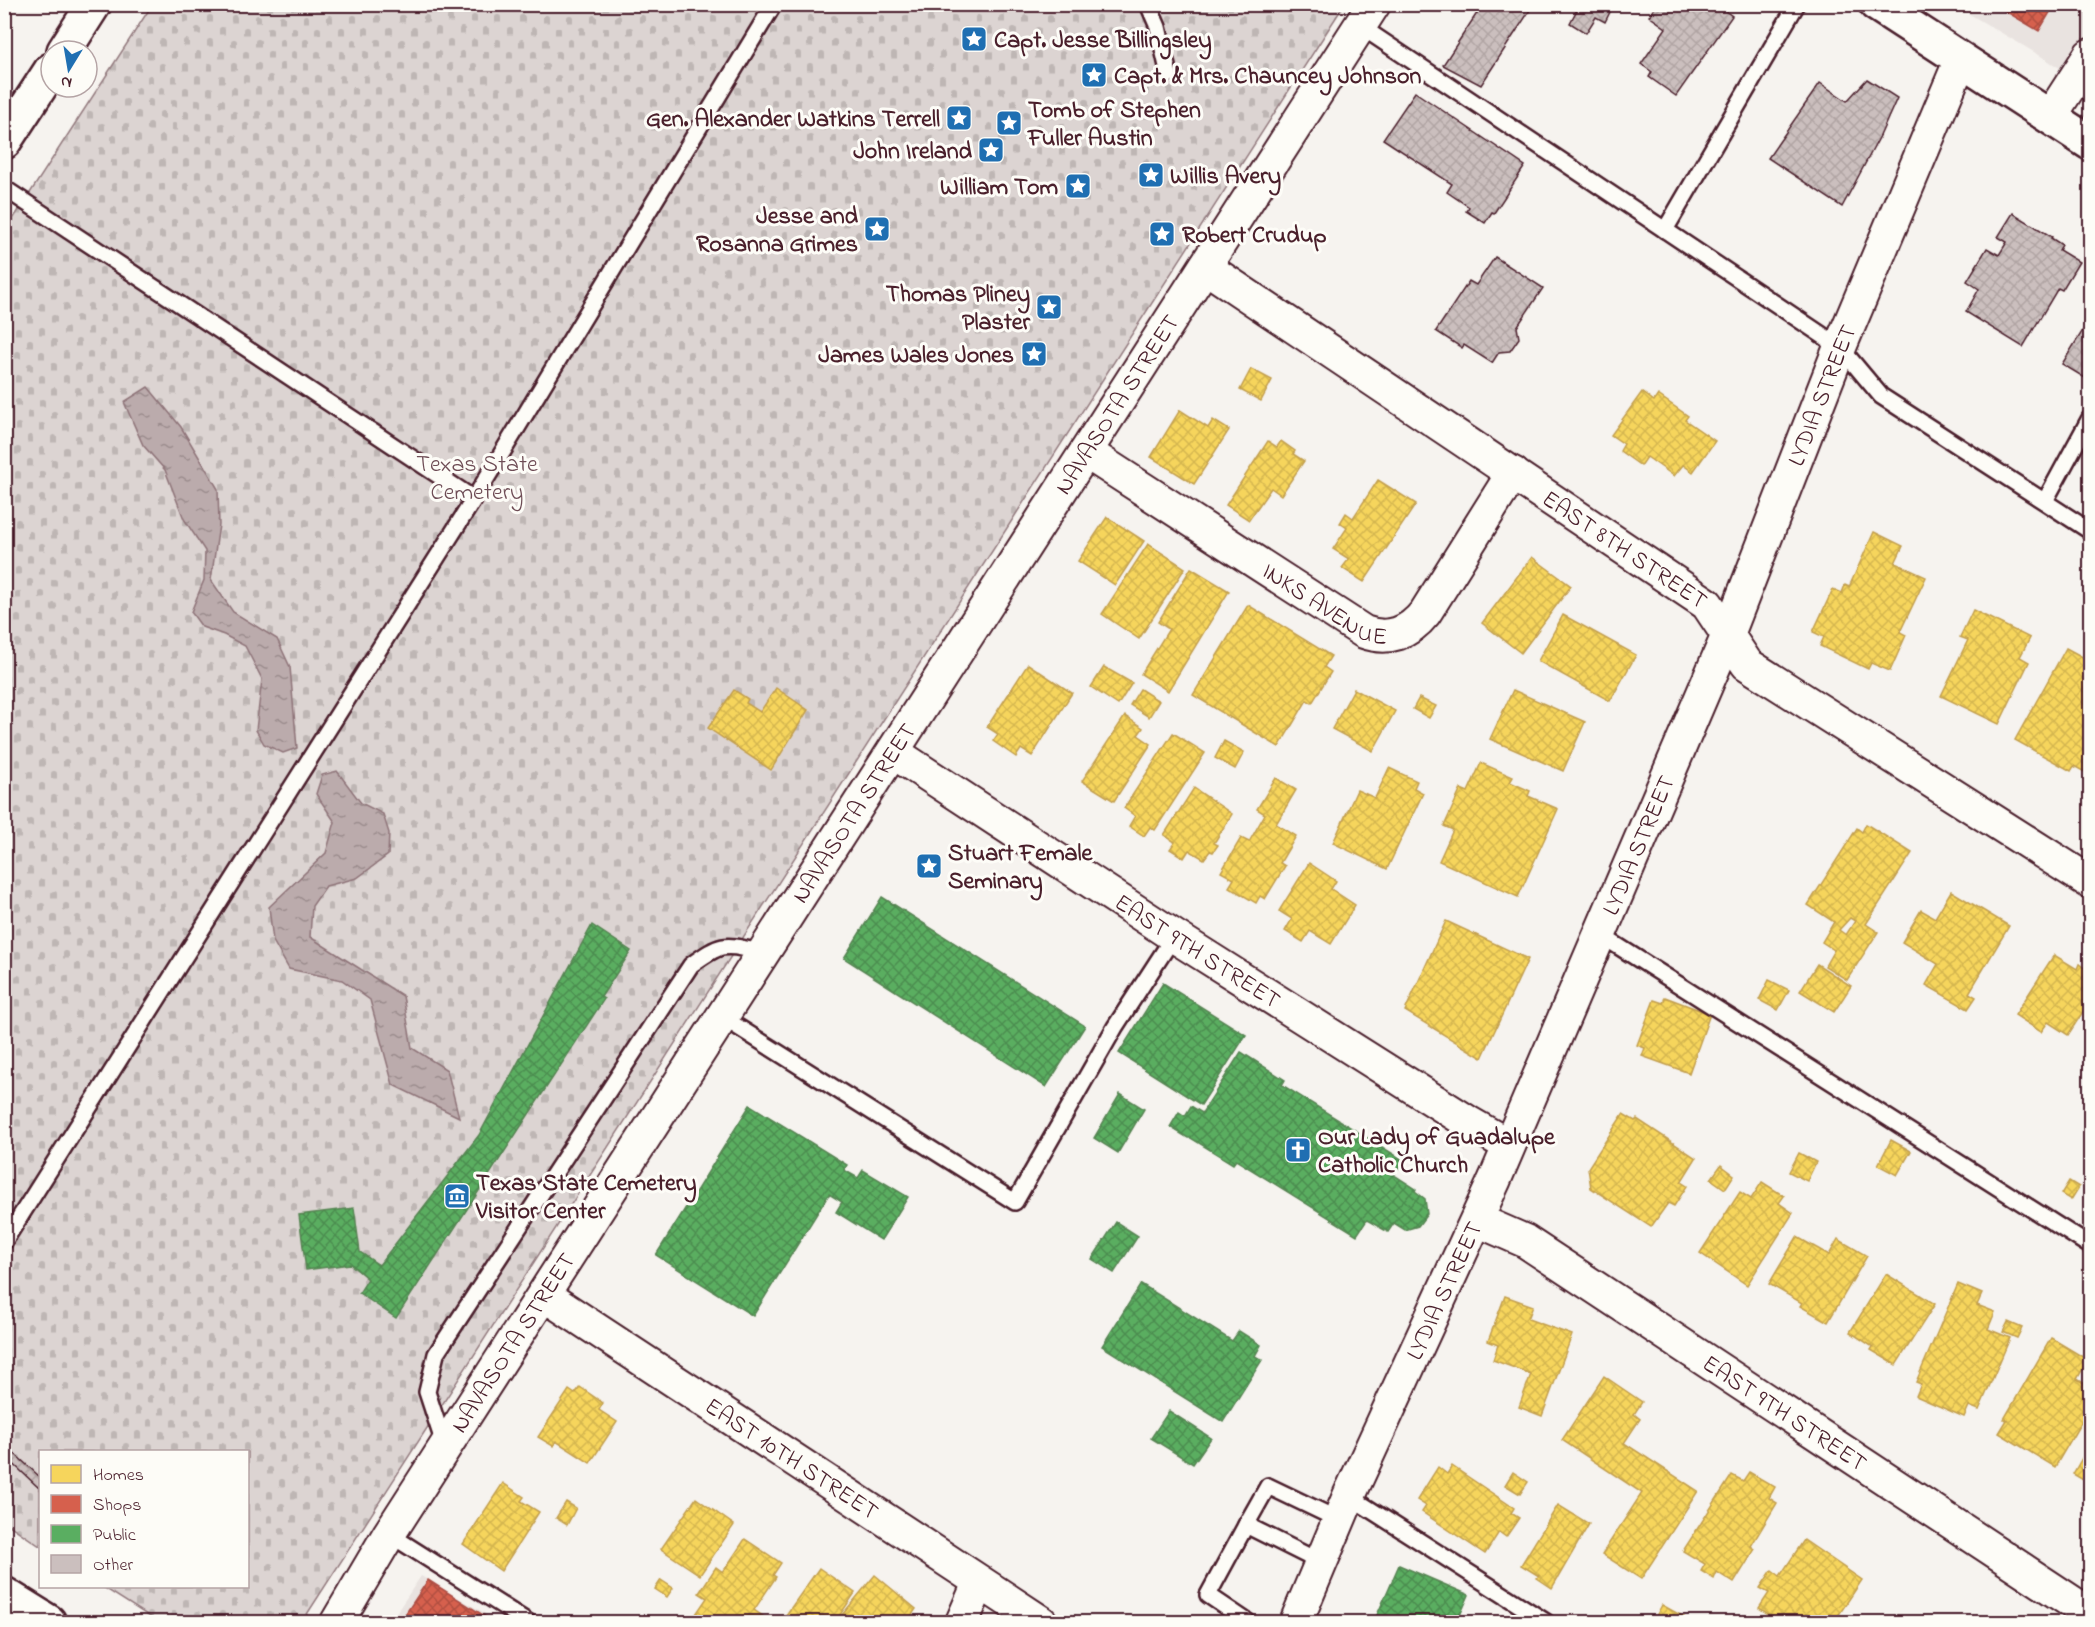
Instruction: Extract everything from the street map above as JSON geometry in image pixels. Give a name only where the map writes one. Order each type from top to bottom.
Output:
[{"type":"main road","points":[[71,39],[94,4]]},
{"type":"main road","points":[[1876,4],[2091,143]]},
{"type":"main road","points":[[4,142],[39,88]]},
{"type":"main road","points":[[4,1594],[49,1623]]},
{"type":"street","name":"NAVASOTA STREET","points":[[337,1623],[389,1534],[1367,15]]},
{"type":"street","points":[[2050,117],[2091,55]]},
{"type":"street","name":"LYDIA STREET","points":[[1296,1623],[1344,1508],[1477,1220],[1727,637],[1840,347],[1961,60]]},
{"type":"street","name":"EAST 8TH STREET","points":[[1205,267],[1707,604],[1747,664],[2091,882]]},
{"type":"street","name":"INKS AVENUE","points":[[1086,452],[1364,632],[1374,636],[1394,636],[1406,631],[1420,618],[1513,473]]},
{"type":"street","name":"EAST 9TH STREET","points":[[893,752],[1174,936],[1468,1122],[1508,1144]]},
{"type":"street","name":"EAST 9TH STREET","points":[[1477,1220],[1525,1241],[2091,1614]]},
{"type":"street","name":"EAST 10TH STREET","points":[[544,1295],[1041,1623]]},
{"type":"street","points":[[962,1623],[979,1583]]},
{"type":"lane","points":[[4,1242],[474,499],[774,4]]},
{"type":"lane","points":[[1148,4],[1158,27],[1169,75]]},
{"type":"lane","points":[[1665,230],[1797,4]]},
{"type":"lane","points":[[1367,15],[1665,230],[1840,347],[1881,396],[2091,531]]},
{"type":"lane","points":[[4,188],[474,499]]},
{"type":"lane","points":[[2045,501],[2091,418]]},
{"type":"lane","points":[[1599,934],[2091,1246]]},
{"type":"lane","points":[[722,1017],[1015,1202],[1115,1027],[1174,936]]},
{"type":"lane","points":[[445,1447],[426,1392],[436,1354],[691,965],[714,949],[729,945],[763,953]]},
{"type":"lane","points":[[1248,1623],[1208,1595],[1268,1486],[1344,1508],[1546,1623]]},
{"type":"lane","points":[[1246,1525],[1322,1563]]},
{"type":"lane","points":[[389,1534],[528,1623]]},
{"type":"shaded area","points":[[1954,5],[2090,5],[2090,87],[2039,55]]},
{"type":"shaded area","points":[[421,1576],[500,1622],[390,1622]]},
{"type":"green space","name":"Texas State Cemetery","points":[[152,5],[1344,5],[302,1622],[158,1622],[105,1588],[249,1588],[249,1450],[39,1450],[39,1545],[5,1522],[4,233],[91,99],[99,99],[99,87]]},
{"type":"water","points":[[148,387],[181,427],[218,489],[219,525],[211,580],[233,612],[277,639],[290,667],[297,748],[283,753],[264,744],[256,730],[262,679],[245,646],[202,627],[191,612],[204,580],[205,551],[184,519],[165,470],[143,445],[124,402]]},
{"type":"water","points":[[337,771],[361,803],[383,814],[389,833],[388,855],[357,878],[326,886],[312,906],[310,937],[403,996],[412,1048],[447,1070],[459,1117],[393,1085],[370,1000],[342,980],[289,969],[273,941],[269,907],[326,853],[335,822],[316,794],[322,775]]},
{"type":"building: Homes","points":[[1251,369],[1272,380],[1261,401],[1240,390]]},
{"type":"building: Homes","points":[[1642,392],[1654,401],[1658,395],[1688,416],[1685,420],[1715,441],[1693,472],[1683,465],[1674,476],[1647,457],[1641,466],[1620,451],[1624,444],[1611,435]]},
{"type":"building: Homes","points":[[1180,410],[1208,428],[1213,420],[1229,430],[1194,484],[1151,457]]},
{"type":"building: Homes","points":[[1268,441],[1277,447],[1281,441],[1295,451],[1293,454],[1304,461],[1281,495],[1271,488],[1249,520],[1226,505]]},
{"type":"building: Homes","points":[[1378,480],[1416,504],[1364,582],[1342,568],[1349,559],[1333,549],[1347,528],[1340,523],[1346,513],[1353,518]]},
{"type":"building: Homes","points":[[1107,517],[1144,541],[1115,585],[1078,561]]},
{"type":"building: Homes","points":[[1874,532],[1903,546],[1895,563],[1926,577],[1900,632],[1906,635],[1890,671],[1871,663],[1868,669],[1820,646],[1824,637],[1813,632],[1833,589],[1842,593],[1845,585],[1849,587]]},
{"type":"building: Homes","points":[[1148,544],[1185,568],[1139,639],[1102,614]]},
{"type":"building: Homes","points":[[1532,557],[1571,586],[1521,653],[1482,623]]},
{"type":"building: Homes","points":[[1191,568],[1229,591],[1168,691],[1141,674],[1169,629],[1158,622]]},
{"type":"building: Homes","points":[[1248,605],[1331,656],[1324,667],[1331,672],[1312,703],[1307,700],[1279,747],[1193,695]]},
{"type":"building: Homes","points":[[1973,610],[2030,638],[2020,657],[2029,662],[1999,724],[1941,696],[1968,640],[1960,637]]},
{"type":"building: Homes","points":[[1563,615],[1636,655],[1610,701],[1538,661]]},
{"type":"building: Homes","points":[[2066,648],[2090,661],[2090,775],[2074,766],[2071,771],[2015,740]]},
{"type":"building: Homes","points":[[1028,664],[1072,693],[1032,756],[1021,749],[1016,757],[993,741],[998,734],[987,727]]},
{"type":"building: Homes","points":[[1104,667],[1132,683],[1118,705],[1091,687]]},
{"type":"building: Homes","points":[[776,688],[808,710],[771,770],[708,728],[734,690],[748,699],[746,703],[760,712]]},
{"type":"building: Homes","points":[[1140,689],[1159,701],[1149,717],[1130,705]]},
{"type":"building: Homes","points":[[1354,689],[1395,711],[1373,751],[1332,729]]},
{"type":"building: Homes","points":[[1513,690],[1585,722],[1563,771],[1490,739]]},
{"type":"building: Homes","points":[[1419,698],[1436,706],[1429,718],[1413,709]]},
{"type":"building: Homes","points":[[1125,716],[1143,728],[1138,735],[1151,744],[1114,801],[1082,781]]},
{"type":"building: Homes","points":[[1173,733],[1205,753],[1155,830],[1150,827],[1144,836],[1129,826],[1135,816],[1124,808]]},
{"type":"building: Homes","points":[[1224,741],[1244,752],[1235,769],[1215,758]]},
{"type":"building: Homes","points":[[1481,763],[1513,777],[1510,782],[1530,791],[1528,796],[1558,809],[1518,897],[1439,861],[1453,830],[1444,826],[1461,789],[1468,792]]},
{"type":"building: Homes","points":[[1389,768],[1417,781],[1414,788],[1423,793],[1387,869],[1333,843],[1357,790],[1375,798]]},
{"type":"building: Homes","points":[[1276,778],[1296,790],[1276,824],[1296,836],[1280,863],[1285,866],[1265,899],[1260,896],[1256,903],[1229,887],[1234,879],[1221,872],[1241,838],[1249,842],[1265,814],[1257,809]]},
{"type":"building: Homes","points":[[1194,788],[1232,814],[1214,843],[1218,845],[1204,859],[1189,850],[1184,858],[1170,849],[1175,842],[1164,835]]},
{"type":"building: Homes","points":[[1866,824],[1912,853],[1866,924],[1878,932],[1847,980],[1825,966],[1834,950],[1822,942],[1834,922],[1808,905],[1857,828],[1862,832]],"holes":[[[1850,918],[1855,921],[1846,935],[1839,930]]]},
{"type":"building: Homes","points":[[1309,863],[1336,881],[1331,889],[1355,905],[1331,944],[1310,931],[1303,942],[1285,931],[1292,919],[1279,911]]},
{"type":"building: Homes","points":[[1951,891],[2009,926],[1969,993],[1976,997],[1968,1009],[1926,985],[1938,964],[1902,942],[1921,910],[1935,918]]},
{"type":"building: Homes","points":[[1446,921],[1528,959],[1482,1058],[1405,1011]]},
{"type":"building: Homes","points":[[2054,955],[2077,969],[2079,964],[2090,972],[2090,1001],[2068,1035],[2048,1022],[2041,1032],[2015,1015]]},
{"type":"building: Homes","points":[[1817,964],[1851,986],[1834,1012],[1800,991]]},
{"type":"building: Homes","points":[[1769,980],[1789,990],[1778,1010],[1759,1000]]},
{"type":"building: Homes","points":[[1665,997],[1710,1014],[1689,1073],[1642,1056],[1645,1048],[1637,1045],[1654,1000],[1663,1003]]},
{"type":"building: Homes","points":[[1623,1114],[1635,1121],[1637,1119],[1696,1158],[1681,1182],[1687,1186],[1674,1206],[1668,1203],[1651,1227],[1591,1188],[1588,1168]]},
{"type":"building: Homes","points":[[1891,1140],[1911,1151],[1897,1175],[1878,1165]]},
{"type":"building: Homes","points":[[1799,1153],[1816,1162],[1807,1181],[1789,1172]]},
{"type":"building: Homes","points":[[1721,1165],[1734,1175],[1725,1189],[1711,1179]]},
{"type":"building: Homes","points":[[2069,1181],[2079,1187],[2071,1200],[2061,1194]]},
{"type":"building: Homes","points":[[1762,1182],[1784,1196],[1779,1203],[1793,1213],[1747,1285],[1700,1253],[1740,1192],[1751,1199]]},
{"type":"building: Homes","points":[[1797,1237],[1829,1255],[1838,1239],[1867,1256],[1828,1322],[1800,1306],[1802,1303],[1769,1284]]},
{"type":"building: Homes","points":[[1886,1274],[1935,1304],[1896,1365],[1871,1350],[1873,1347],[1850,1332]]},
{"type":"building: Homes","points":[[1958,1284],[1982,1294],[1977,1305],[1995,1312],[1988,1329],[2010,1338],[1979,1410],[1969,1406],[1964,1417],[1916,1396],[1921,1384],[1916,1382]]},
{"type":"building: Homes","points":[[1505,1296],[1533,1306],[1528,1319],[1572,1335],[1542,1416],[1519,1407],[1531,1374],[1493,1360],[1498,1345],[1488,1341]]},
{"type":"building: Homes","points":[[2008,1322],[2022,1328],[2017,1338],[2003,1332]]},
{"type":"building: Homes","points":[[2051,1338],[2088,1360],[2077,1379],[2090,1387],[2090,1407],[2055,1467],[1999,1433],[2007,1420],[2004,1419]]},
{"type":"building: Homes","points":[[1604,1376],[1642,1402],[1634,1414],[1640,1419],[1624,1443],[1698,1491],[1641,1579],[1602,1554],[1642,1493],[1562,1440]]},
{"type":"building: Homes","points":[[580,1387],[603,1403],[599,1410],[617,1422],[590,1463],[556,1441],[553,1446],[538,1437],[569,1390],[575,1394]]},
{"type":"building: Homes","points":[[2090,1444],[2090,1484],[2073,1474]]},
{"type":"building: Homes","points":[[1452,1466],[1514,1508],[1511,1513],[1519,1518],[1506,1537],[1499,1532],[1485,1554],[1422,1512],[1426,1506],[1417,1500],[1438,1467],[1447,1474]]},
{"type":"building: Homes","points":[[1513,1472],[1528,1482],[1520,1494],[1505,1485]]},
{"type":"building: Homes","points":[[1749,1472],[1775,1487],[1769,1498],[1777,1503],[1751,1546],[1755,1549],[1734,1583],[1717,1572],[1714,1579],[1701,1571],[1705,1564],[1683,1551],[1732,1475],[1743,1481]]},
{"type":"building: Homes","points":[[503,1483],[524,1497],[521,1501],[539,1512],[501,1571],[463,1544]]},
{"type":"building: Homes","points":[[696,1498],[734,1525],[700,1575],[661,1549]]},
{"type":"building: Homes","points":[[566,1502],[576,1508],[567,1525],[556,1518]]},
{"type":"building: Homes","points":[[1558,1505],[1589,1524],[1552,1588],[1537,1578],[1539,1576],[1521,1565]]},
{"type":"building: Homes","points":[[745,1539],[781,1563],[773,1575],[776,1577],[754,1610],[764,1617],[760,1622],[708,1622],[696,1614],[707,1598],[699,1593],[716,1567],[723,1572]]},
{"type":"building: Homes","points":[[1804,1540],[1862,1580],[1834,1622],[1781,1622],[1759,1608],[1769,1593],[1760,1588],[1772,1570],[1780,1576]]},
{"type":"building: Homes","points":[[819,1568],[855,1593],[835,1622],[781,1622]]},
{"type":"building: Homes","points":[[875,1575],[916,1609],[911,1616],[916,1620],[915,1622],[837,1621]]},
{"type":"building: Homes","points":[[661,1580],[673,1588],[667,1597],[655,1589]]},
{"type":"building: Homes","points":[[1662,1605],[1684,1617],[1681,1622],[1653,1622]]},
{"type":"building: Shops","points":[[1993,4],[2058,4],[2054,10],[2052,9],[2039,31]]},
{"type":"building: Shops","points":[[428,1580],[494,1622],[400,1622]]},
{"type":"building: Public","points":[[882,897],[1085,1026],[1046,1087],[844,958]]},
{"type":"building: Public","points":[[592,925],[631,951],[601,997],[604,999],[396,1318],[359,1293],[368,1279],[350,1264],[306,1270],[299,1215],[354,1208],[360,1252],[379,1265],[479,1135]]},
{"type":"building: Public","points":[[1163,983],[1246,1035],[1201,1105],[1119,1053]]},
{"type":"building: Public","name":"Our Lady of Guadalupe Catholic Church","points":[[1241,1052],[1285,1080],[1282,1085],[1403,1160],[1394,1175],[1416,1189],[1415,1191],[1425,1199],[1427,1214],[1418,1226],[1405,1230],[1394,1223],[1388,1232],[1367,1220],[1357,1235],[1236,1160],[1233,1164],[1170,1127],[1179,1112],[1185,1116],[1191,1106],[1202,1113]]},
{"type":"building: Public","points":[[1120,1094],[1144,1109],[1118,1153],[1094,1138]]},
{"type":"building: Public","points":[[750,1105],[847,1165],[844,1170],[858,1178],[863,1170],[908,1197],[881,1240],[836,1212],[842,1202],[829,1194],[753,1316],[656,1255]]},
{"type":"building: Public","points":[[1116,1222],[1138,1236],[1114,1273],[1092,1259]]},
{"type":"building: Public","points":[[1141,1284],[1232,1341],[1239,1331],[1261,1345],[1255,1356],[1262,1360],[1223,1422],[1102,1346]]},
{"type":"building: Public","points":[[1169,1411],[1211,1438],[1193,1464],[1151,1438]]},
{"type":"building: Public","points":[[1399,1565],[1469,1595],[1457,1622],[1374,1622]]},
{"type":"building: Other","points":[[1483,4],[1534,4],[1481,85],[1443,65]]},
{"type":"building: Other","points":[[1580,4],[1614,4],[1605,22],[1596,17],[1586,33],[1570,23]]},
{"type":"building: Other","points":[[1657,4],[1716,4],[1732,16],[1676,96],[1649,77],[1652,72],[1641,64],[1666,28],[1649,16]]},
{"type":"building: Other","points":[[1867,79],[1897,98],[1880,136],[1842,207],[1768,158],[1820,83],[1847,101]]},
{"type":"building: Other","points":[[1415,92],[1525,166],[1485,223],[1466,211],[1469,207],[1447,192],[1452,184],[1383,139]]},
{"type":"building: Other","points":[[2013,213],[2052,237],[2062,245],[2059,250],[2079,262],[2062,290],[2058,288],[2023,347],[1966,312],[1979,289],[1967,281],[1987,248],[1999,255],[2007,242],[1998,237]]},
{"type":"building: Other","points":[[1495,257],[1543,288],[1517,327],[1519,338],[1510,351],[1499,352],[1492,363],[1464,345],[1462,348],[1436,331],[1469,281],[1476,285]]},
{"type":"building: Other","points":[[2090,319],[2090,381],[2062,364]]},
{"type":"building: Other","points":[[4,1444],[39,1476],[39,1488],[4,1455]]},
{"type":"place","name":"Capt. Jesse Billingsley","points":[[974,39]]},
{"type":"place","name":"Capt. & Mrs. Chauncey Johnson","points":[[1094,75]]},
{"type":"place","name":"Gen. Alexander Watkins Terrell","points":[[959,118]]},
{"type":"place","name":"Tomb of Stephen Fuller Austin","points":[[1009,123]]},
{"type":"place","name":"John Ireland","points":[[991,150]]},
{"type":"place","name":"Willis Avery","points":[[1151,175]]},
{"type":"place","name":"William Tom","points":[[1078,186]]},
{"type":"place","name":"Jesse and Rosanna Grimes","points":[[877,229]]},
{"type":"place","name":"Robert Crudup","points":[[1162,234]]},
{"type":"place","name":"Thomas Pliney Plaster","points":[[1049,307]]},
{"type":"place","name":"James Wales Jones","points":[[1034,354]]},
{"type":"place","name":"Stuart Female Seminary","points":[[929,866]]},
{"type":"place","name":"Our Lady of Guadalupe Catholic Church","points":[[1298,1150]]},
{"type":"place","name":"Texas State Cemetery Visitor Center","points":[[457,1196]]}]
